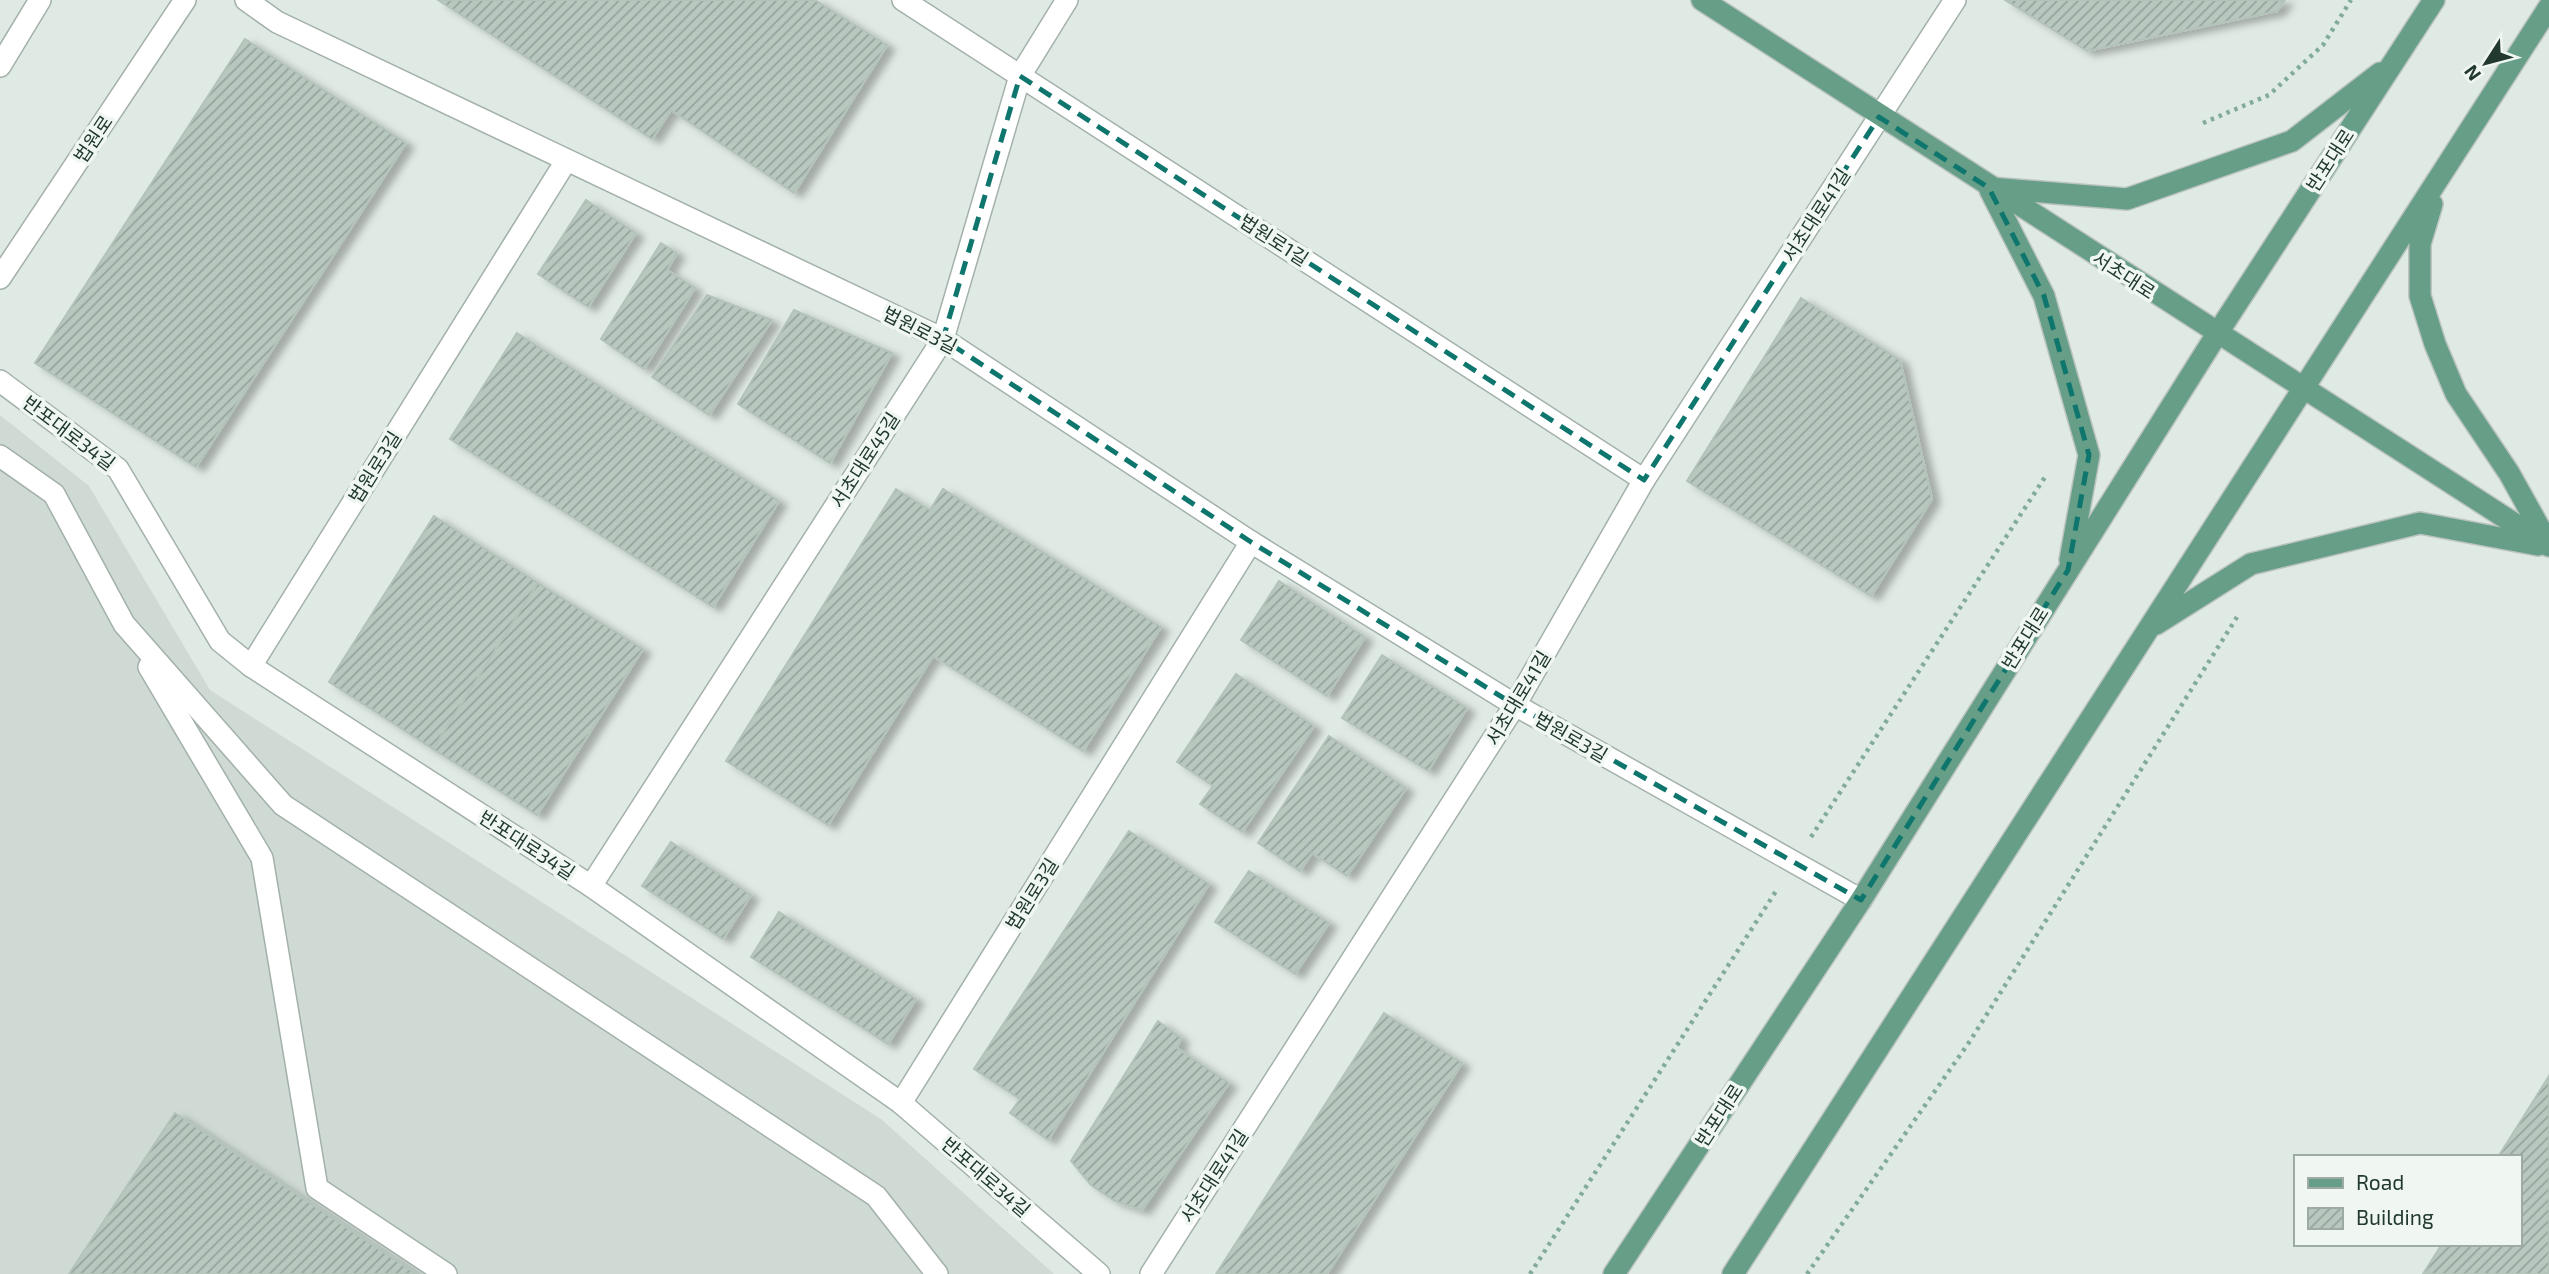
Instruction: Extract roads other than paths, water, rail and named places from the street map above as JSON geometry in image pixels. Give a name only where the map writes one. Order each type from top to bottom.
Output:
[{"type":"main road","name":"서초대로","points":[[1702,0],[1989,188],[2549,546]]},
{"type":"main road","name":"반포대로","points":[[1614,1274],[1861,900],[2217,334],[2434,0]]},
{"type":"main road","points":[[1733,1274],[2549,7]]},
{"type":"main road","points":[[1989,188],[2126,198],[2292,141],[2393,63]]},
{"type":"main road","points":[[2439,179],[2420,244],[2420,296],[2435,344],[2456,394],[2509,473],[2549,546]]},
{"type":"main road","points":[[1989,188],[2044,296],[2089,455],[2068,570]]},
{"type":"main road","points":[[2151,626],[2250,565],[2420,523],[2549,546]]},
{"type":"street","points":[[0,65],[40,0]]},
{"type":"street","name":"법원로","points":[[0,278],[186,0]]},
{"type":"street","name":"법원로3길","points":[[246,0],[277,22],[943,339],[1251,542],[1515,705],[1861,900]]},
{"type":"street","name":"법원로1길","points":[[903,0],[1644,480]]},
{"type":"street","name":"서초대로45길","points":[[591,886],[943,339],[1020,76],[1068,0]]},
{"type":"street","name":"서초대로41길","points":[[1151,1274],[1515,705],[1644,480],[1955,0]]},
{"type":"street","name":"법원로3길","points":[[251,666],[566,161]]},
{"type":"street","name":"반포대로34길","points":[[0,381],[118,469],[220,641],[251,666],[591,886],[901,1103],[1099,1274]]},
{"type":"street","points":[[0,456],[54,494],[124,624],[262,858],[317,1188],[446,1274]]},
{"type":"street","name":"법원로3길","points":[[901,1103],[1251,542]]},
{"type":"street","points":[[124,624],[283,805],[876,1196],[937,1274]]}]
